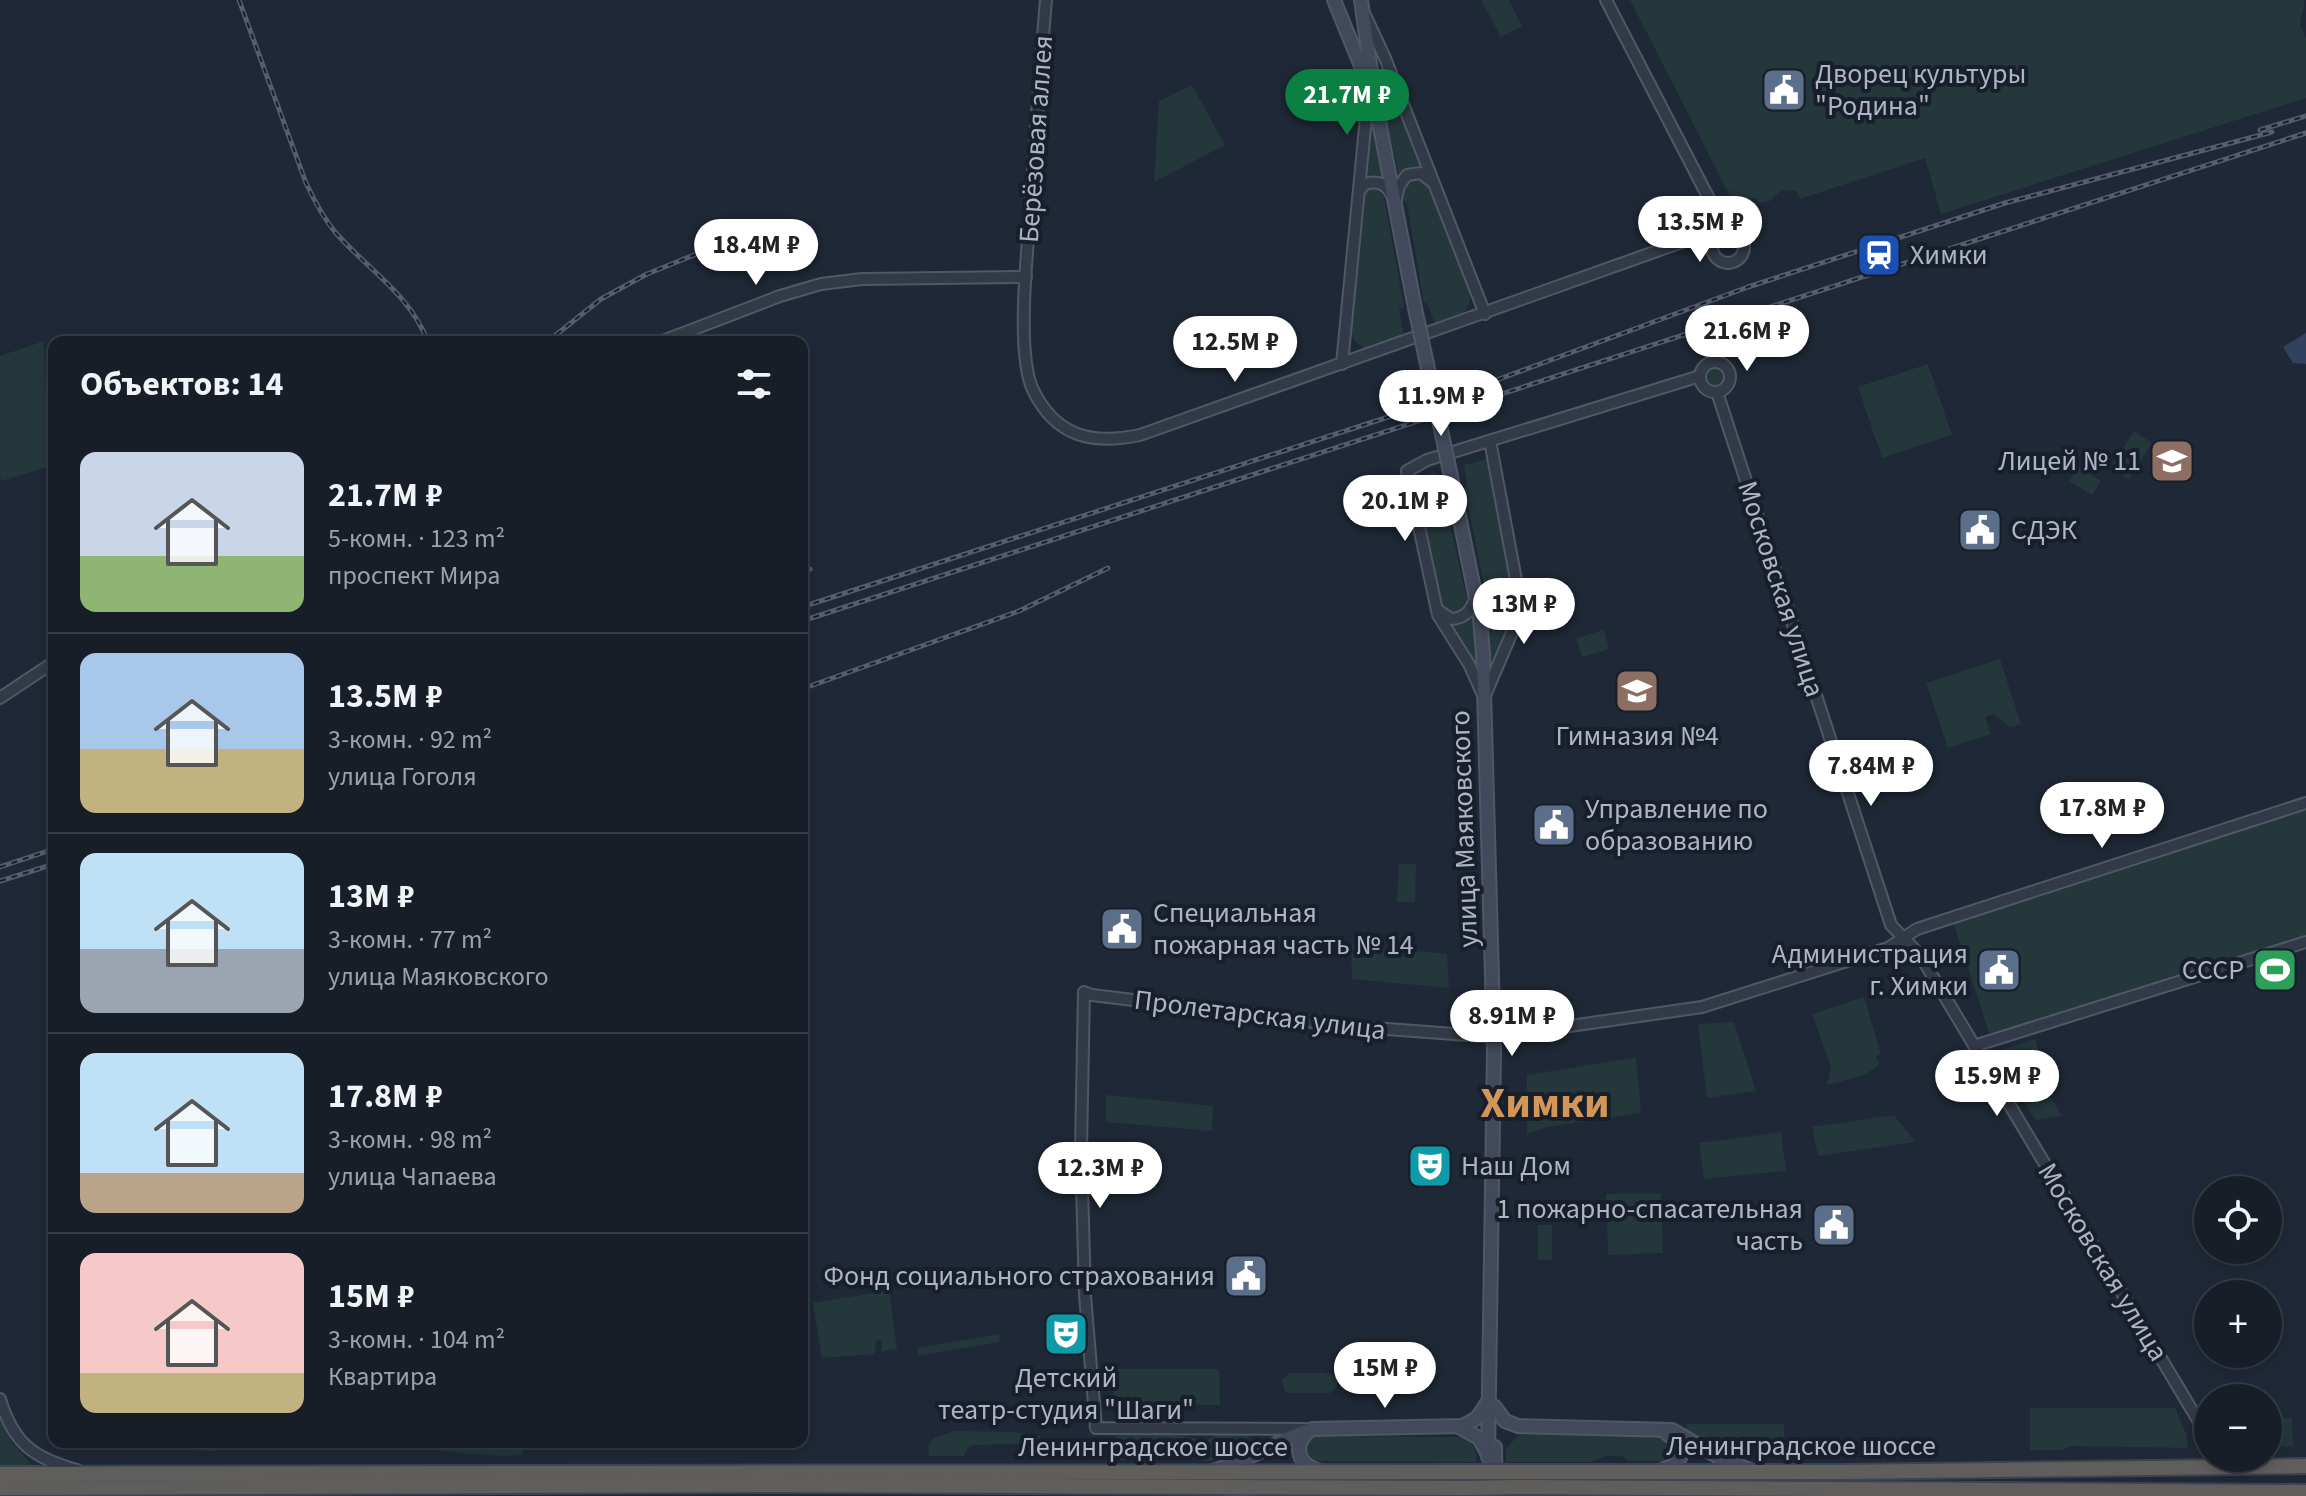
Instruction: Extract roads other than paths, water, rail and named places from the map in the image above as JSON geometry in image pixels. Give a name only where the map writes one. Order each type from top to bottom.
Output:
[{"type":"highway","name":"Ленинградское шоссе","points":[[0,1474],[1327,1473],[1468,1480],[1516,1487],[1640,1488],[1765,1480],[2194,1464]]},
{"type":"highway","name":"Ленинградское шоссе","points":[[2282,1465],[2306,1466]]},
{"type":"highway","name":"Ленинградское шоссе","points":[[0,1488],[778,1485],[1350,1487],[1468,1480],[1516,1472],[1649,1473],[1765,1480],[2282,1494],[2306,1492]]},
{"type":"main road","points":[[1334,0],[1376,106]]},
{"type":"main road","points":[[1362,5],[1376,106]]},
{"type":"main road","name":"улица Маяковского","points":[[1376,106],[1482,636],[1494,1037],[1493,1220],[1497,1230],[1492,1452]]},
{"type":"main road","points":[[1203,1474],[1236,1464],[1312,1429],[1459,1427],[1477,1418],[1492,1403],[1505,1421],[1518,1426],[1677,1432],[1765,1480]]},
{"type":"main road","points":[[1488,1496],[1492,1452],[1505,1433],[1518,1426]]},
{"type":"main road","points":[[1459,1427],[1479,1438],[1492,1452],[1496,1496]]},
{"type":"main road","points":[[1649,1473],[1675,1465],[1681,1456],[1677,1440],[1656,1430]]},
{"type":"main road","points":[[1294,1435],[1303,1463],[1327,1473]]},
{"type":"main road","points":[[1724,1496],[1765,1480]]},
{"type":"main road","points":[[1217,1487],[1248,1496]]},
{"type":"main road","points":[[1322,1496],[1350,1487]]},
{"type":"main road","points":[[1640,1488],[1658,1496]]},
{"type":"street","name":"Берёзовая аллея","points":[[1046,0],[1026,277],[1025,357],[1033,389],[1051,416],[1072,432],[1090,439],[1110,441],[1140,435],[1702,235],[1723,232],[1718,216],[1606,0]]},
{"type":"street","points":[[1362,5],[1485,314]]},
{"type":"street","points":[[1342,364],[1369,86]]},
{"type":"street","points":[[1395,206],[1399,186],[1407,175],[1425,175],[1435,187]]},
{"type":"street","points":[[1359,191],[1368,183],[1380,183],[1390,191],[1395,206]]},
{"type":"street","points":[[676,336],[780,296],[821,284],[862,279],[1026,277]]},
{"type":"street","points":[[1484,699],[1470,667],[1436,608],[1407,471],[1427,460],[1700,376],[1708,363],[1724,364],[1730,373],[1729,383],[1717,392],[1706,389],[1700,376]]},
{"type":"street","name":"Московская улица","points":[[1717,392],[1891,925],[1920,955],[2194,1414]]},
{"type":"street","points":[[1484,699],[1517,618],[1520,601],[1490,441]]},
{"type":"street","points":[[1436,608],[1445,617],[1457,618],[1468,613],[1476,597],[1489,608],[1500,611],[1514,602],[1518,589]]},
{"type":"street","points":[[0,698],[48,666]]},
{"type":"street","name":"Пролетарская улица","points":[[1257,1428],[1096,1428],[1084,1266],[1081,1150],[1084,992],[1226,1013],[1446,1035],[1494,1037],[1651,1016],[1702,1007],[1888,948],[1903,935],[2306,803]]},
{"type":"street","points":[[1972,1043],[2306,942]]},
{"type":"street","points":[[0,1399],[12,1430],[29,1450],[59,1465],[90,1473]]},
{"type":"street","points":[[1257,1428],[1294,1435]]},
{"type":"street","points":[[1257,1428],[1269,1438],[1265,1449]]},
{"type":"street","points":[[778,1485],[795,1488],[809,1496]]},
{"type":"street","points":[[829,1496],[849,1486]]},
{"type":"street","points":[[2195,1491],[2210,1496]]},
{"type":"water","points":[[2306,333],[2306,364],[2293,363],[2283,347]]},
{"type":"railway","points":[[239,0],[306,183],[316,202],[335,232],[399,296],[425,336]]},
{"type":"railway","points":[[2260,130],[2306,116]]},
{"type":"railway","points":[[808,605],[1456,395],[1748,287],[2005,203],[2272,132]]},
{"type":"railway","points":[[808,619],[2306,133]]},
{"type":"railway","points":[[555,336],[601,299],[647,274],[773,223]]},
{"type":"railway","points":[[808,687],[1019,611],[1108,568]]},
{"type":"railway","points":[[0,867],[48,851]]},
{"type":"railway","points":[[0,881],[48,866]]},
{"type":"place","name":"Дворец культуры \"Родина\"","points":[[1784,90]]},
{"type":"place","name":"Химки","points":[[1879,255]]},
{"type":"place","name":"Лицей № 11","points":[[2172,461]]},
{"type":"place","name":"СДЭК","points":[[1980,530]]},
{"type":"place","name":"Гимназия №4","points":[[1637,691]]},
{"type":"place","name":"Управление по образованию","points":[[1554,825]]},
{"type":"place","name":"Специальная пожарная часть № 14","points":[[1122,929]]},
{"type":"place","name":"Администрация г. Химки","points":[[1999,970]]},
{"type":"place","name":"СССР","points":[[2275,970]]},
{"type":"place","name":"Наш Дом","points":[[1430,1166]]},
{"type":"place","name":"1 пожарно-спасательная часть","points":[[1834,1225]]},
{"type":"place","name":"Фонд социального страхования","points":[[1246,1276]]},
{"type":"place","name":"Детский театр-студия \"Шаги\"","points":[[1066,1334]]},
{"type":"district","name":"Химки","points":[[1545,1103]]}]
